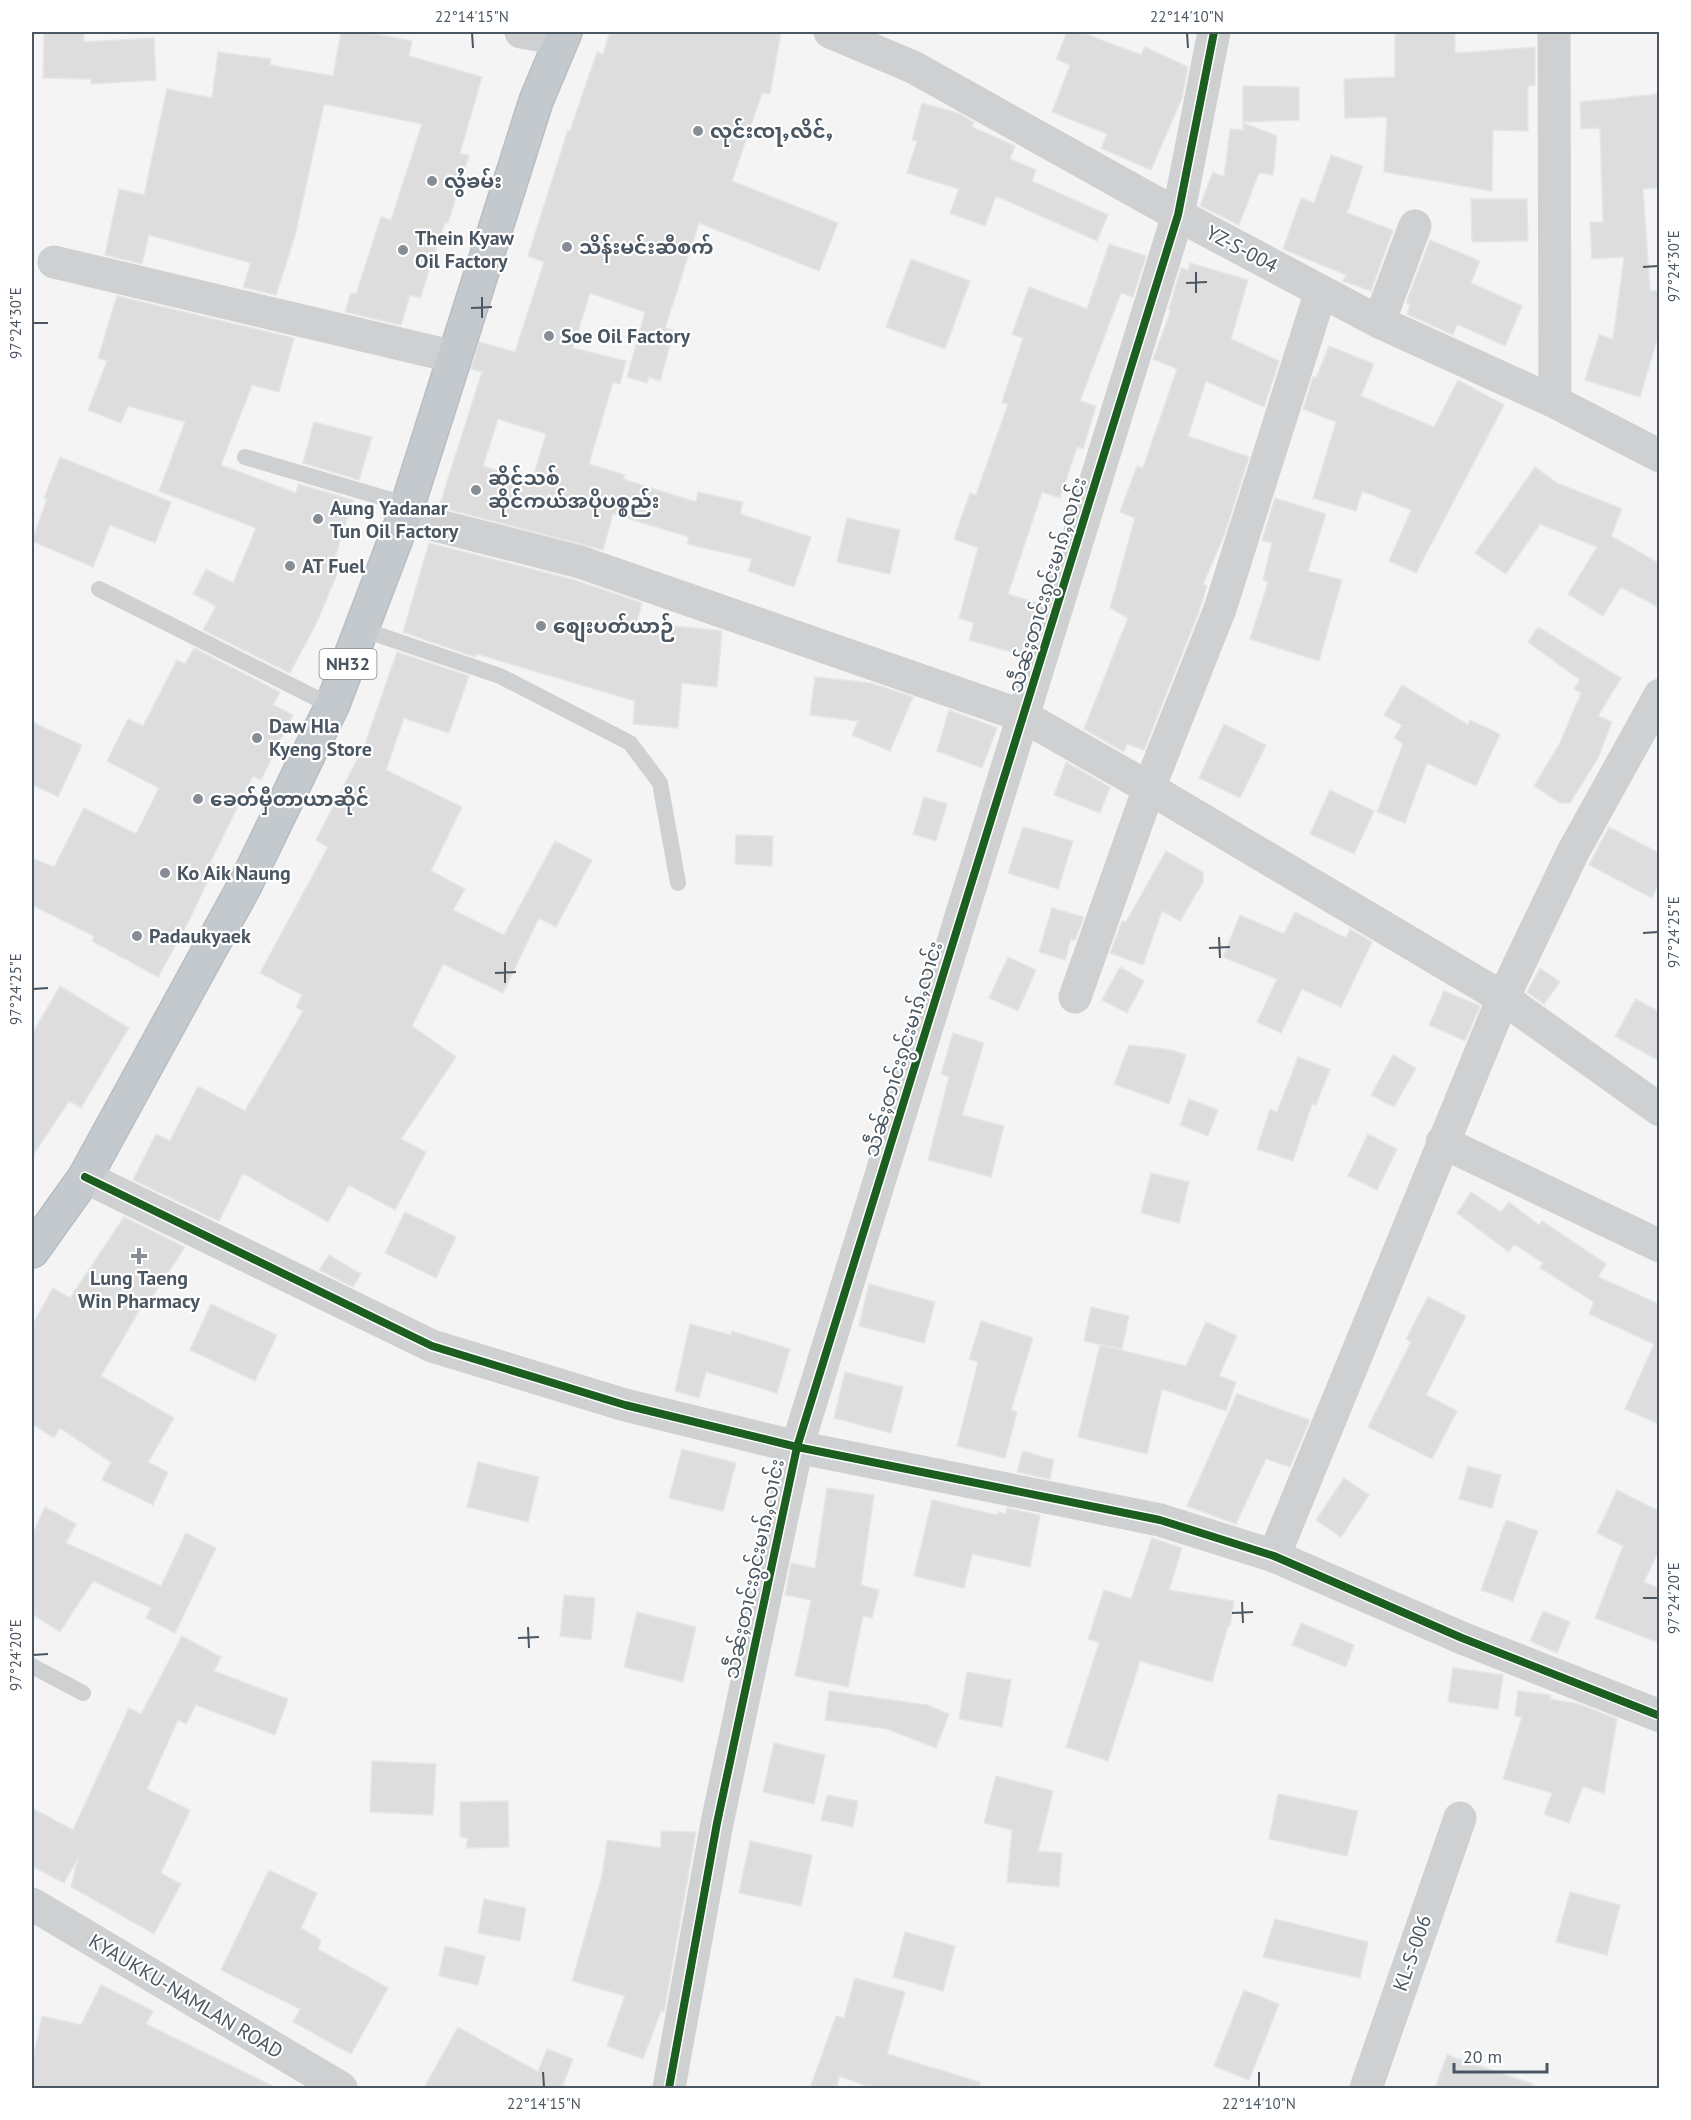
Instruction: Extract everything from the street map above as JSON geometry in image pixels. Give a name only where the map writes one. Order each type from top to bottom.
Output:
[{"type":"highway","name":"NH32","points":[[32,1251],[85,1177],[245,885],[332,706],[406,511],[536,101],[564,35]]},
{"type":"street","points":[[520,32],[564,35]]},
{"type":"street","name":"YZ-S-004","points":[[830,32],[913,67],[1178,215],[1379,322],[1555,402],[1659,456]]},
{"type":"street","name":"သဵၼ်ႈတၢင်းၵွင်းမၢၵ်ႇလၢင်း","points":[[669,2088],[717,1823],[797,1447],[1178,215],[1214,32]]},
{"type":"street","points":[[1554,32],[1555,402]]},
{"type":"street","points":[[1379,322],[1415,226]]},
{"type":"street","points":[[54,262],[455,357]]},
{"type":"street","points":[[1076,997],[1149,788],[1220,609],[1321,291]]},
{"type":"street","points":[[406,511],[580,562],[1023,716],[1503,998],[1659,1110]]},
{"type":"street","points":[[1274,1557],[1442,1142],[1503,998],[1574,852],[1659,694]]},
{"type":"street","points":[[1442,1142],[1659,1246]]},
{"type":"street","points":[[85,1177],[432,1346],[625,1405],[797,1447],[1160,1520],[1274,1557],[1462,1638],[1657,1709]]},
{"type":"street","name":"KL-S-006","points":[[1365,2088],[1460,1818]]},
{"type":"street","name":"KYAUKKU-NAMLAN ROAD","points":[[32,1904],[340,2088]]},
{"type":"lane","points":[[245,457],[406,511]]},
{"type":"lane","points":[[99,590],[332,706]]},
{"type":"lane","points":[[361,629],[500,676],[630,743],[660,783],[678,883]]},
{"type":"lane","points":[[32,1666],[83,1693]]},
{"type":"building","points":[[44,32],[84,32],[84,42],[154,38],[156,80],[91,84],[91,79],[43,78]]},
{"type":"building","points":[[341,32],[367,32],[412,41],[409,56],[482,77],[460,153],[469,156],[448,223],[445,222],[420,298],[410,295],[401,325],[345,312],[351,293],[356,294],[381,217],[391,220],[422,124],[324,104],[295,236],[276,295],[243,287],[251,263],[149,235],[142,264],[105,255],[119,189],[144,195],[167,89],[212,98],[218,52],[271,59],[270,65],[333,76]]},
{"type":"building","points":[[610,32],[781,32],[770,94],[762,93],[732,181],[838,223],[819,271],[699,223],[665,328],[674,331],[660,381],[649,377],[647,383],[627,377],[645,312],[590,293],[573,348],[626,361],[620,384],[613,382],[589,464],[625,475],[623,479],[696,502],[698,492],[743,502],[740,514],[811,537],[794,587],[748,571],[752,559],[687,544],[689,537],[613,514],[603,550],[439,507],[482,372],[471,369],[479,342],[515,352],[544,262],[528,256],[568,130],[570,131],[597,52],[603,54]],"holes":[[[498,419],[546,434],[532,481],[483,466]]]},
{"type":"building","points":[[1067,32],[1081,32],[1141,55],[1145,47],[1188,67],[1182,98],[1151,170],[1101,148],[1107,134],[1052,112],[1070,65],[1056,59]]},
{"type":"building","points":[[1395,32],[1455,32],[1455,53],[1535,47],[1535,85],[1528,86],[1528,131],[1493,130],[1492,191],[1384,172],[1387,117],[1345,118],[1344,79],[1395,77]]},
{"type":"building","points":[[1243,86],[1299,87],[1299,120],[1243,122]]},
{"type":"building","points":[[1659,94],[1659,188],[1643,189],[1650,290],[1659,291],[1659,333],[1640,397],[1585,380],[1599,335],[1613,339],[1624,257],[1592,259],[1590,222],[1603,222],[1600,128],[1581,129],[1580,102]]},
{"type":"building","points":[[922,103],[958,113],[974,122],[972,127],[1015,146],[1010,159],[1036,170],[1032,181],[1108,215],[1097,241],[996,196],[985,226],[950,213],[959,189],[907,173],[917,141],[912,140]]},
{"type":"building","points":[[1243,123],[1277,136],[1273,175],[1259,173],[1239,225],[1200,206],[1213,172],[1224,177],[1230,129],[1243,130]]},
{"type":"building","points":[[1331,155],[1363,166],[1347,213],[1393,230],[1371,291],[1343,281],[1346,275],[1283,249],[1301,198],[1314,203]]},
{"type":"building","points":[[1471,199],[1527,199],[1528,241],[1472,242]]},
{"type":"building","points":[[1430,240],[1480,261],[1471,283],[1522,306],[1505,346],[1457,324],[1453,335],[1407,314],[1410,305],[1406,303]]},
{"type":"building","points":[[1109,244],[1146,256],[1133,297],[1121,293],[1080,401],[1096,406],[1083,449],[1077,447],[1060,498],[1042,492],[1008,594],[1038,603],[1022,655],[969,640],[974,623],[959,618],[978,548],[954,539],[970,493],[976,495],[1008,404],[1002,402],[1023,338],[1012,334],[1029,287],[1087,309]]},
{"type":"building","points":[[911,259],[970,281],[945,349],[886,327]]},
{"type":"building","points":[[1190,263],[1248,280],[1231,339],[1279,361],[1264,407],[1206,381],[1188,436],[1249,457],[1224,536],[1203,584],[1207,586],[1198,614],[1144,750],[1127,744],[1124,752],[1084,729],[1128,618],[1110,608],[1135,518],[1120,512],[1137,466],[1143,468],[1177,369],[1153,359],[1171,310],[1169,309],[1181,268],[1188,270]]},
{"type":"building","points":[[117,296],[294,338],[279,392],[252,385],[221,465],[296,493],[298,484],[353,500],[333,564],[340,567],[317,622],[290,673],[203,630],[216,606],[193,594],[206,569],[233,583],[256,528],[159,491],[185,422],[128,406],[121,423],[88,410],[107,361],[98,358]]},
{"type":"building","points":[[1329,346],[1374,364],[1361,396],[1434,427],[1458,380],[1504,405],[1416,573],[1389,561],[1411,510],[1362,491],[1356,511],[1313,498],[1336,422],[1303,409],[1313,377],[1316,378]]},
{"type":"building","points":[[314,422],[372,437],[359,480],[303,463]]},
{"type":"building","points":[[60,457],[171,502],[155,543],[110,525],[93,567],[32,541],[47,499],[44,498]]},
{"type":"building","points":[[1535,467],[1557,483],[1622,509],[1611,536],[1659,563],[1659,608],[1621,587],[1603,616],[1568,594],[1597,547],[1540,524],[1506,574],[1475,553]]},
{"type":"building","points":[[1275,498],[1326,514],[1308,571],[1342,580],[1319,661],[1250,639],[1268,582],[1263,580],[1272,543],[1262,540]]},
{"type":"building","points":[[847,518],[900,530],[890,574],[837,562]]},
{"type":"building","name":"စျေးပတ်ယာဉ်","points":[[429,543],[575,580],[642,603],[637,622],[722,631],[717,687],[682,683],[678,728],[633,724],[635,701],[477,654],[475,657],[403,632]]},
{"type":"building","points":[[1538,627],[1621,678],[1598,716],[1612,722],[1598,758],[1570,803],[1560,803],[1534,786],[1560,743],[1581,693],[1574,689],[1580,680],[1528,642]]},
{"type":"building","points":[[194,648],[280,692],[273,705],[293,715],[261,780],[253,776],[210,863],[215,865],[190,919],[158,977],[92,941],[94,936],[32,905],[32,858],[54,867],[84,808],[136,834],[159,788],[107,761],[128,719],[143,726],[177,660],[185,664]]},
{"type":"building","points":[[397,652],[469,676],[449,733],[404,718],[386,770],[462,807],[431,871],[465,889],[453,910],[504,935],[555,841],[592,860],[556,927],[539,918],[503,993],[443,964],[412,1026],[456,1057],[401,1139],[426,1152],[395,1210],[349,1185],[328,1222],[243,1173],[219,1221],[133,1180],[156,1134],[170,1141],[198,1086],[245,1111],[303,1011],[296,1007],[302,995],[260,973],[328,847],[316,840],[365,744]]},
{"type":"building","points":[[815,677],[871,683],[913,697],[890,751],[852,735],[858,721],[810,715]]},
{"type":"building","points":[[1402,685],[1468,725],[1470,720],[1500,734],[1476,786],[1427,763],[1405,823],[1377,812],[1403,744],[1394,738],[1402,725],[1384,715]]},
{"type":"building","points":[[949,710],[997,728],[982,768],[937,751]]},
{"type":"building","points":[[32,722],[82,745],[58,797],[32,784]]},
{"type":"building","points":[[1224,724],[1266,745],[1240,798],[1199,778]]},
{"type":"building","points":[[1066,762],[1110,787],[1100,813],[1054,795]]},
{"type":"building","points":[[1330,790],[1374,811],[1354,854],[1310,834]]},
{"type":"building","points":[[924,797],[947,804],[936,841],[913,834]]},
{"type":"building","points":[[1023,827],[1073,841],[1058,889],[1008,873]]},
{"type":"building","points":[[1609,827],[1659,853],[1659,882],[1652,898],[1589,865]]},
{"type":"building","points":[[736,835],[773,836],[772,866],[735,864]]},
{"type":"building","points":[[1166,851],[1203,872],[1203,882],[1180,921],[1162,911],[1143,965],[1110,953],[1122,921],[1126,922]]},
{"type":"building","points":[[1052,908],[1084,917],[1075,940],[1071,939],[1065,960],[1039,952]]},
{"type":"building","points":[[1295,912],[1346,938],[1350,929],[1372,942],[1341,1007],[1302,989],[1281,1033],[1257,1022],[1277,979],[1223,957],[1240,915],[1284,934]]},
{"type":"building","points":[[1008,957],[1036,970],[1018,1011],[989,998]]},
{"type":"building","points":[[1120,967],[1144,981],[1127,1013],[1102,1000]]},
{"type":"building","points":[[1540,968],[1560,982],[1544,1004],[1527,992]]},
{"type":"building","points":[[60,986],[129,1028],[81,1108],[69,1101],[32,1157],[32,1034]]},
{"type":"building","points":[[1444,991],[1480,1006],[1465,1041],[1429,1025]]},
{"type":"building","points":[[1636,999],[1659,1012],[1659,1061],[1615,1036]]},
{"type":"building","points":[[953,1033],[984,1043],[962,1115],[1004,1126],[991,1177],[928,1160],[949,1077],[941,1074]]},
{"type":"building","points":[[1129,1045],[1172,1050],[1186,1055],[1169,1104],[1114,1084]]},
{"type":"building","points":[[1393,1055],[1416,1068],[1394,1107],[1371,1095]]},
{"type":"building","points":[[1298,1057],[1330,1069],[1316,1105],[1312,1104],[1293,1161],[1257,1149],[1270,1109],[1277,1112]]},
{"type":"building","points":[[1189,1099],[1218,1110],[1208,1136],[1180,1125]]},
{"type":"building","points":[[1368,1134],[1397,1149],[1377,1190],[1348,1176]]},
{"type":"building","points":[[1151,1173],[1189,1182],[1179,1223],[1141,1213]]},
{"type":"building","points":[[1471,1192],[1501,1212],[1509,1202],[1539,1225],[1542,1221],[1606,1264],[1598,1277],[1659,1304],[1659,1424],[1625,1409],[1654,1344],[1589,1314],[1594,1302],[1540,1268],[1543,1263],[1514,1244],[1509,1252],[1457,1213]]},
{"type":"building","points":[[405,1212],[456,1237],[436,1278],[385,1253]]},
{"type":"building","points":[[124,1217],[185,1247],[150,1300],[147,1297],[101,1376],[174,1418],[148,1462],[168,1472],[153,1505],[102,1480],[111,1462],[60,1428],[54,1438],[32,1424],[32,1326],[53,1288],[70,1298]]},
{"type":"building","points":[[329,1255],[361,1274],[353,1287],[319,1270]]},
{"type":"building","points":[[869,1284],[935,1302],[924,1343],[859,1326]]},
{"type":"building","points":[[1428,1297],[1466,1316],[1426,1395],[1457,1411],[1432,1459],[1368,1427],[1411,1342],[1406,1339]]},
{"type":"building","points":[[211,1304],[277,1335],[255,1381],[190,1350]]},
{"type":"building","points":[[1091,1307],[1129,1316],[1122,1349],[1084,1341]]},
{"type":"building","points":[[981,1321],[1033,1338],[1011,1410],[1017,1412],[1005,1458],[957,1446],[978,1362],[969,1359]]},
{"type":"building","points":[[1206,1322],[1237,1336],[1219,1376],[1236,1382],[1226,1411],[1162,1389],[1147,1454],[1078,1437],[1100,1345],[1186,1366]]},
{"type":"building","points":[[690,1324],[731,1335],[732,1331],[790,1349],[777,1393],[706,1372],[699,1398],[675,1391]]},
{"type":"building","points":[[845,1372],[903,1387],[891,1433],[834,1418]]},
{"type":"building","points":[[1237,1394],[1310,1420],[1290,1467],[1266,1459],[1236,1524],[1187,1506]]},
{"type":"building","points":[[682,1449],[736,1463],[723,1511],[669,1498]]},
{"type":"building","points":[[1023,1451],[1054,1460],[1050,1479],[1017,1472]]},
{"type":"building","points":[[478,1462],[539,1477],[528,1522],[467,1507]]},
{"type":"building","points":[[1468,1466],[1501,1475],[1492,1508],[1459,1499]]},
{"type":"building","points":[[1344,1478],[1369,1495],[1341,1537],[1316,1520]]},
{"type":"building","points":[[827,1488],[874,1495],[861,1585],[879,1590],[872,1618],[863,1616],[848,1687],[795,1676],[811,1600],[785,1595],[791,1563],[815,1568]]},
{"type":"building","points":[[1617,1490],[1659,1511],[1659,1550],[1644,1582],[1659,1588],[1659,1643],[1595,1618],[1623,1546],[1597,1533]]},
{"type":"building","points":[[932,1500],[997,1515],[998,1512],[1006,1514],[1007,1508],[1040,1515],[1030,1567],[972,1554],[964,1588],[914,1576]]},
{"type":"building","points":[[45,1507],[76,1524],[66,1543],[161,1586],[186,1533],[216,1548],[175,1633],[146,1618],[151,1608],[93,1581],[60,1632],[32,1614],[32,1535]]},
{"type":"building","points":[[1506,1520],[1538,1531],[1513,1601],[1481,1590]]},
{"type":"building","points":[[1152,1538],[1182,1548],[1169,1590],[1234,1601],[1230,1626],[1228,1626],[1212,1682],[1140,1661],[1108,1761],[1066,1747],[1099,1643],[1088,1639],[1104,1590],[1131,1599]]},
{"type":"building","points":[[564,1595],[595,1598],[591,1640],[560,1636]]},
{"type":"building","points":[[1543,1611],[1570,1622],[1557,1653],[1530,1641]]},
{"type":"building","points":[[637,1612],[696,1627],[683,1682],[624,1667]]},
{"type":"building","points":[[1301,1623],[1354,1645],[1346,1667],[1292,1645]]},
{"type":"building","points":[[182,1636],[221,1657],[214,1671],[288,1699],[275,1735],[196,1705],[186,1724],[178,1720],[147,1789],[190,1810],[161,1873],[181,1884],[154,1934],[71,1887],[78,1858],[64,1883],[32,1866],[32,1808],[73,1830],[129,1708],[141,1714]]},
{"type":"building","points":[[1453,1668],[1503,1675],[1498,1709],[1448,1702]]},
{"type":"building","points":[[967,1672],[1011,1680],[1002,1727],[959,1719]]},
{"type":"building","points":[[829,1691],[927,1705],[949,1714],[936,1748],[887,1729],[825,1720]]},
{"type":"building","points":[[1518,1691],[1551,1695],[1550,1699],[1579,1704],[1617,1719],[1604,1794],[1583,1786],[1569,1823],[1544,1814],[1552,1793],[1503,1779],[1522,1717],[1515,1716]]},
{"type":"building","points":[[774,1743],[825,1755],[814,1804],[763,1792]]},
{"type":"building","points":[[372,1761],[436,1764],[433,1815],[370,1812]]},
{"type":"building","points":[[996,1776],[1053,1791],[1038,1851],[1062,1853],[1059,1887],[1007,1882],[1012,1830],[984,1823]]},
{"type":"building","points":[[1278,1794],[1358,1811],[1347,1856],[1269,1839]]},
{"type":"building","points":[[827,1795],[858,1801],[853,1827],[821,1820]]},
{"type":"building","points":[[508,1801],[509,1847],[466,1848],[468,1839],[460,1836],[460,1802]]},
{"type":"building","points":[[661,1831],[696,1832],[664,2012],[661,2011],[643,2059],[607,2046],[625,1996],[572,1981],[602,1876],[607,1840],[661,1848]]},
{"type":"building","points":[[750,1841],[812,1855],[801,1906],[739,1893]]},
{"type":"building","points":[[269,1870],[317,1893],[301,1928],[321,1940],[318,1949],[388,1988],[351,2054],[293,2022],[300,2009],[221,1970]]},
{"type":"building","points":[[1570,1892],[1620,1905],[1607,1955],[1556,1942]]},
{"type":"building","points":[[484,1899],[526,1908],[520,1941],[478,1933]]},
{"type":"building","points":[[1275,1919],[1368,1942],[1360,1978],[1263,1957]]},
{"type":"building","points":[[905,1932],[955,1946],[943,1991],[893,1977]]},
{"type":"building","points":[[445,1946],[485,1956],[478,1985],[439,1976]]},
{"type":"building","points":[[855,1978],[905,1992],[887,2054],[980,2082],[979,2088],[872,2088],[839,2076],[837,2088],[810,2088],[836,2016],[844,2018]]},
{"type":"building","points":[[101,1985],[153,2011],[146,2024],[277,2088],[32,2088],[32,2063],[42,2016],[81,2025]]},
{"type":"building","points":[[1244,1990],[1279,2004],[1249,2080],[1214,2066]]},
{"type":"building","points":[[458,2027],[538,2072],[547,2049],[573,2059],[563,2085],[568,2088],[424,2088]]},
{"type":"building","points":[[1447,2055],[1533,2084],[1532,2088],[1435,2088]]},
{"type":"cycle path","points":[[669,2088],[717,1823],[797,1447],[1178,215],[1214,32]]},
{"type":"cycle path","points":[[85,1177],[432,1346],[625,1405],[797,1447],[1160,1520],[1274,1556],[1462,1638],[1660,1716]]},
{"type":"place","name":"လုင်းၸႃႇလိင်ႇ","points":[[698,131]]},
{"type":"place","name":"လွႆၶမ်း","points":[[432,181]]},
{"type":"place","name":"သိန်းမင်းဆီစက်","points":[[567,247]]},
{"type":"place","name":"Thein Kyaw Oil Factory","points":[[403,250]]},
{"type":"place","name":"Soe Oil Factory","points":[[549,336]]},
{"type":"place","name":"ဆိုင်သစ် ဆိုင်ကယ်အပိုပစ္စည်း","points":[[476,490]]},
{"type":"place","name":"Aung Yadanar Tun Oil Factory","points":[[318,519]]},
{"type":"place","name":"AT Fuel","points":[[290,566]]},
{"type":"place","name":"စျေးပတ်ယာဉ်","points":[[541,626]]},
{"type":"place","name":"Daw Hla Kyeng Store","points":[[257,738]]},
{"type":"place","name":"ခေတ်မှီတာယာဆိုင်","points":[[198,799]]},
{"type":"place","name":"Ko Aik Naung","points":[[165,873]]},
{"type":"place","name":"Padaukyaek","points":[[137,936]]},
{"type":"place","name":"Lung Taeng Win Pharmacy","points":[[139,1256]]}]
